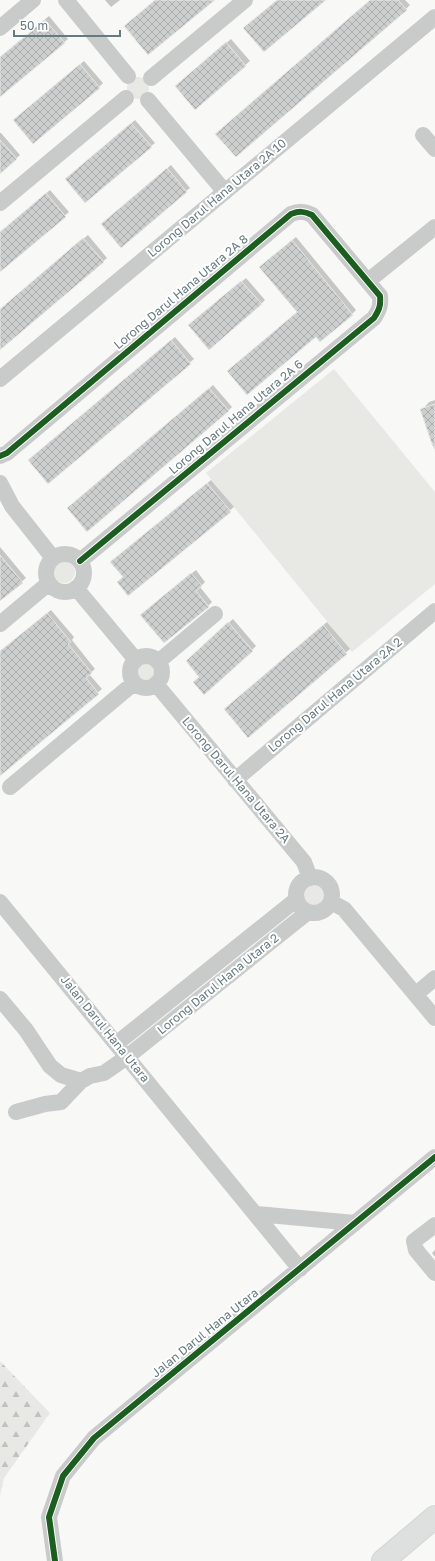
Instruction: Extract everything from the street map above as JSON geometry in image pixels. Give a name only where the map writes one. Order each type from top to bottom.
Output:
[{"type":"highway","points":[[383,1561],[435,1517]]},
{"type":"street","points":[[0,28],[33,0]]},
{"type":"street","points":[[66,0],[128,76]]},
{"type":"street","points":[[151,78],[245,0]]},
{"type":"street","name":"Lorong Darul Hana Utara 2A 10","points":[[0,379],[435,17]]},
{"type":"street","points":[[138,72],[151,78],[154,88],[151,98],[137,104],[132,103],[126,98],[123,85],[128,76],[138,72]]},
{"type":"street","points":[[0,203],[126,98]]},
{"type":"street","points":[[148,100],[225,192]]},
{"type":"street","points":[[424,135],[435,149]]},
{"type":"street","name":"Lorong Darul Hana Utara 2A 8","points":[[0,456],[7,453],[291,214],[306,212],[312,215],[368,282]]},
{"type":"street","points":[[368,282],[435,227]]},
{"type":"street","name":"Lorong Darul Hana Utara 2A 6","points":[[80,561],[374,318],[381,303],[380,296],[368,282]]},
{"type":"street","points":[[0,483],[6,502],[53,558]]},
{"type":"street","points":[[65,554],[71,555],[80,561],[84,575],[82,581],[76,588],[67,592],[61,592],[49,584],[46,568],[53,558],[65,554]]},
{"type":"street","points":[[0,624],[49,584]]},
{"type":"street","points":[[76,588],[136,660]]},
{"type":"street","name":"Lorong Darul Hana Utara 2A 2","points":[[235,780],[435,611]]},
{"type":"street","points":[[158,662],[215,614]]},
{"type":"street","points":[[150,657],[158,662],[162,671],[156,684],[146,688],[134,683],[131,676],[131,670],[136,660],[150,657]]},
{"type":"street","points":[[10,787],[134,683]]},
{"type":"street","name":"Lorong Darul Hana Utara 2A","points":[[156,684],[304,862],[310,878]]},
{"type":"street","points":[[310,878],[318,878],[328,884],[332,894],[331,902],[320,912],[308,912],[299,904],[297,899],[299,887],[302,882],[310,878]]},
{"type":"street","name":"Lorong Darul Hana Utara 2","points":[[116,1044],[297,899]]},
{"type":"street","name":"Jalan Darul Hana Utara","points":[[0,902],[257,1214],[300,1269]]},
{"type":"street","points":[[331,902],[344,909],[435,1018]]},
{"type":"street","name":"Lorong Darul Hana Utara 2","points":[[80,1081],[90,1076],[104,1073],[127,1057],[308,912]]},
{"type":"street","points":[[416,994],[435,978]]},
{"type":"street","points":[[0,998],[26,1030],[50,1066],[61,1075],[80,1081],[61,1102],[45,1104],[16,1112]]},
{"type":"street","name":"Jalan Darul Hana Utara","points":[[55,1561],[49,1517],[63,1476],[94,1438],[435,1157]]},
{"type":"street","points":[[257,1214],[355,1223]]},
{"type":"street","points":[[435,1225],[414,1242],[416,1250],[435,1273]]},
{"type":"green space","points":[[138,77],[146,80],[149,88],[146,96],[138,99],[130,96],[127,88],[130,80]]},
{"type":"green space","points":[[334,369],[435,492],[435,584],[352,652],[206,473]]},
{"type":"green space","points":[[64,561],[72,564],[75,572],[72,580],[64,583],[56,580],[53,572],[56,564]]},
{"type":"green space","points":[[146,661],[154,664],[157,672],[154,680],[146,683],[138,680],[135,672],[138,664]]},
{"type":"green space","points":[[311,884],[319,884],[326,891],[326,899],[319,906],[311,906],[304,899],[304,891]]},
{"type":"green space","points":[[0,1361],[50,1413],[4,1478],[0,1496]]},
{"type":"building","points":[[155,0],[215,0],[148,55],[124,26]]},
{"type":"building","points":[[277,0],[326,0],[264,52],[243,28]]},
{"type":"building","points":[[370,0],[398,0],[407,10],[236,157],[215,134]]},
{"type":"building","points":[[45,20],[65,43],[0,97],[0,57]]},
{"type":"building","points":[[226,42],[246,66],[195,110],[175,86]]},
{"type":"building","points":[[80,64],[100,88],[33,144],[13,120]]},
{"type":"building","points":[[131,123],[152,147],[85,203],[65,179]]},
{"type":"building","points":[[0,140],[17,159],[0,174]]},
{"type":"building","points":[[167,168],[187,192],[121,248],[101,224]]},
{"type":"building","points":[[46,193],[66,217],[0,272],[0,232]]},
{"type":"building","points":[[83,238],[104,262],[0,350],[0,309]]},
{"type":"building","points":[[292,240],[353,315],[320,342],[316,337],[247,395],[227,371],[297,312],[259,267]]},
{"type":"building","points":[[241,281],[262,304],[209,350],[188,325]]},
{"type":"building","points":[[171,340],[191,364],[48,484],[28,460]]},
{"type":"building","points":[[209,388],[229,411],[87,532],[67,508]]},
{"type":"building","points":[[435,404],[435,446],[433,447],[420,409]]},
{"type":"building","points":[[207,483],[231,512],[128,596],[117,582],[123,577],[110,562]]},
{"type":"building","points":[[0,555],[23,583],[0,601]]},
{"type":"building","points":[[191,573],[202,586],[196,591],[209,607],[164,643],[140,615]]},
{"type":"building","points":[[47,613],[71,642],[68,644],[92,673],[86,678],[99,694],[0,776],[0,651]]},
{"type":"building","points":[[228,622],[253,651],[204,695],[193,682],[199,677],[186,661]]},
{"type":"building","points":[[323,625],[347,654],[248,738],[224,709]]},
{"type":"cycle path","points":[[0,456],[7,453],[291,214],[302,212],[312,215],[380,296],[379,308],[374,318],[80,561]]},
{"type":"cycle path","points":[[55,1561],[49,1517],[63,1476],[94,1438],[435,1157]]}]
